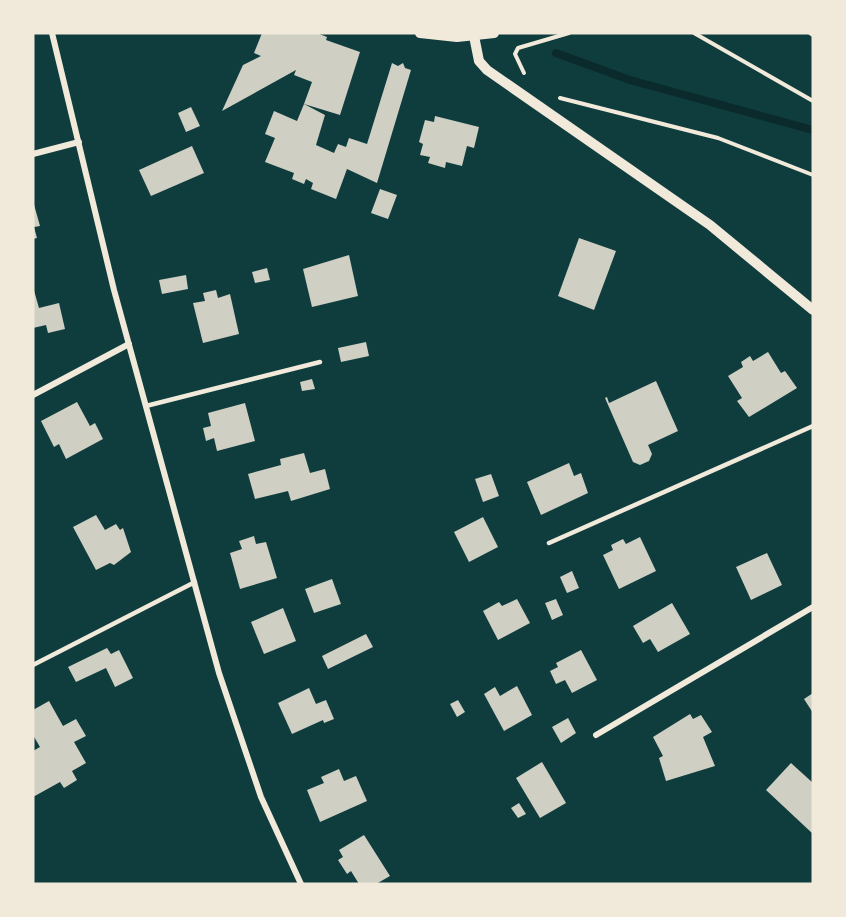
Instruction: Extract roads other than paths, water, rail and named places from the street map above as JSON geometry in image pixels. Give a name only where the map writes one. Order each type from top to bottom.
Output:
[{"type":"street","points":[[52,33],[129,344],[236,729],[261,798],[301,884]]},
{"type":"street","points":[[420,33],[474,36],[494,33]]},
{"type":"street","points":[[474,36],[479,61],[487,70],[710,225],[813,310]]},
{"type":"street","points":[[33,154],[79,142]]},
{"type":"street","points":[[33,395],[129,344]]},
{"type":"street","points":[[596,735],[813,607]]},
{"type":"lane","points":[[146,406],[320,362]]},
{"type":"lane","points":[[549,543],[813,426]]},
{"type":"lane","points":[[33,665],[195,582]]},
{"type":"waterway","points":[[556,53],[630,80],[813,130]]}]
